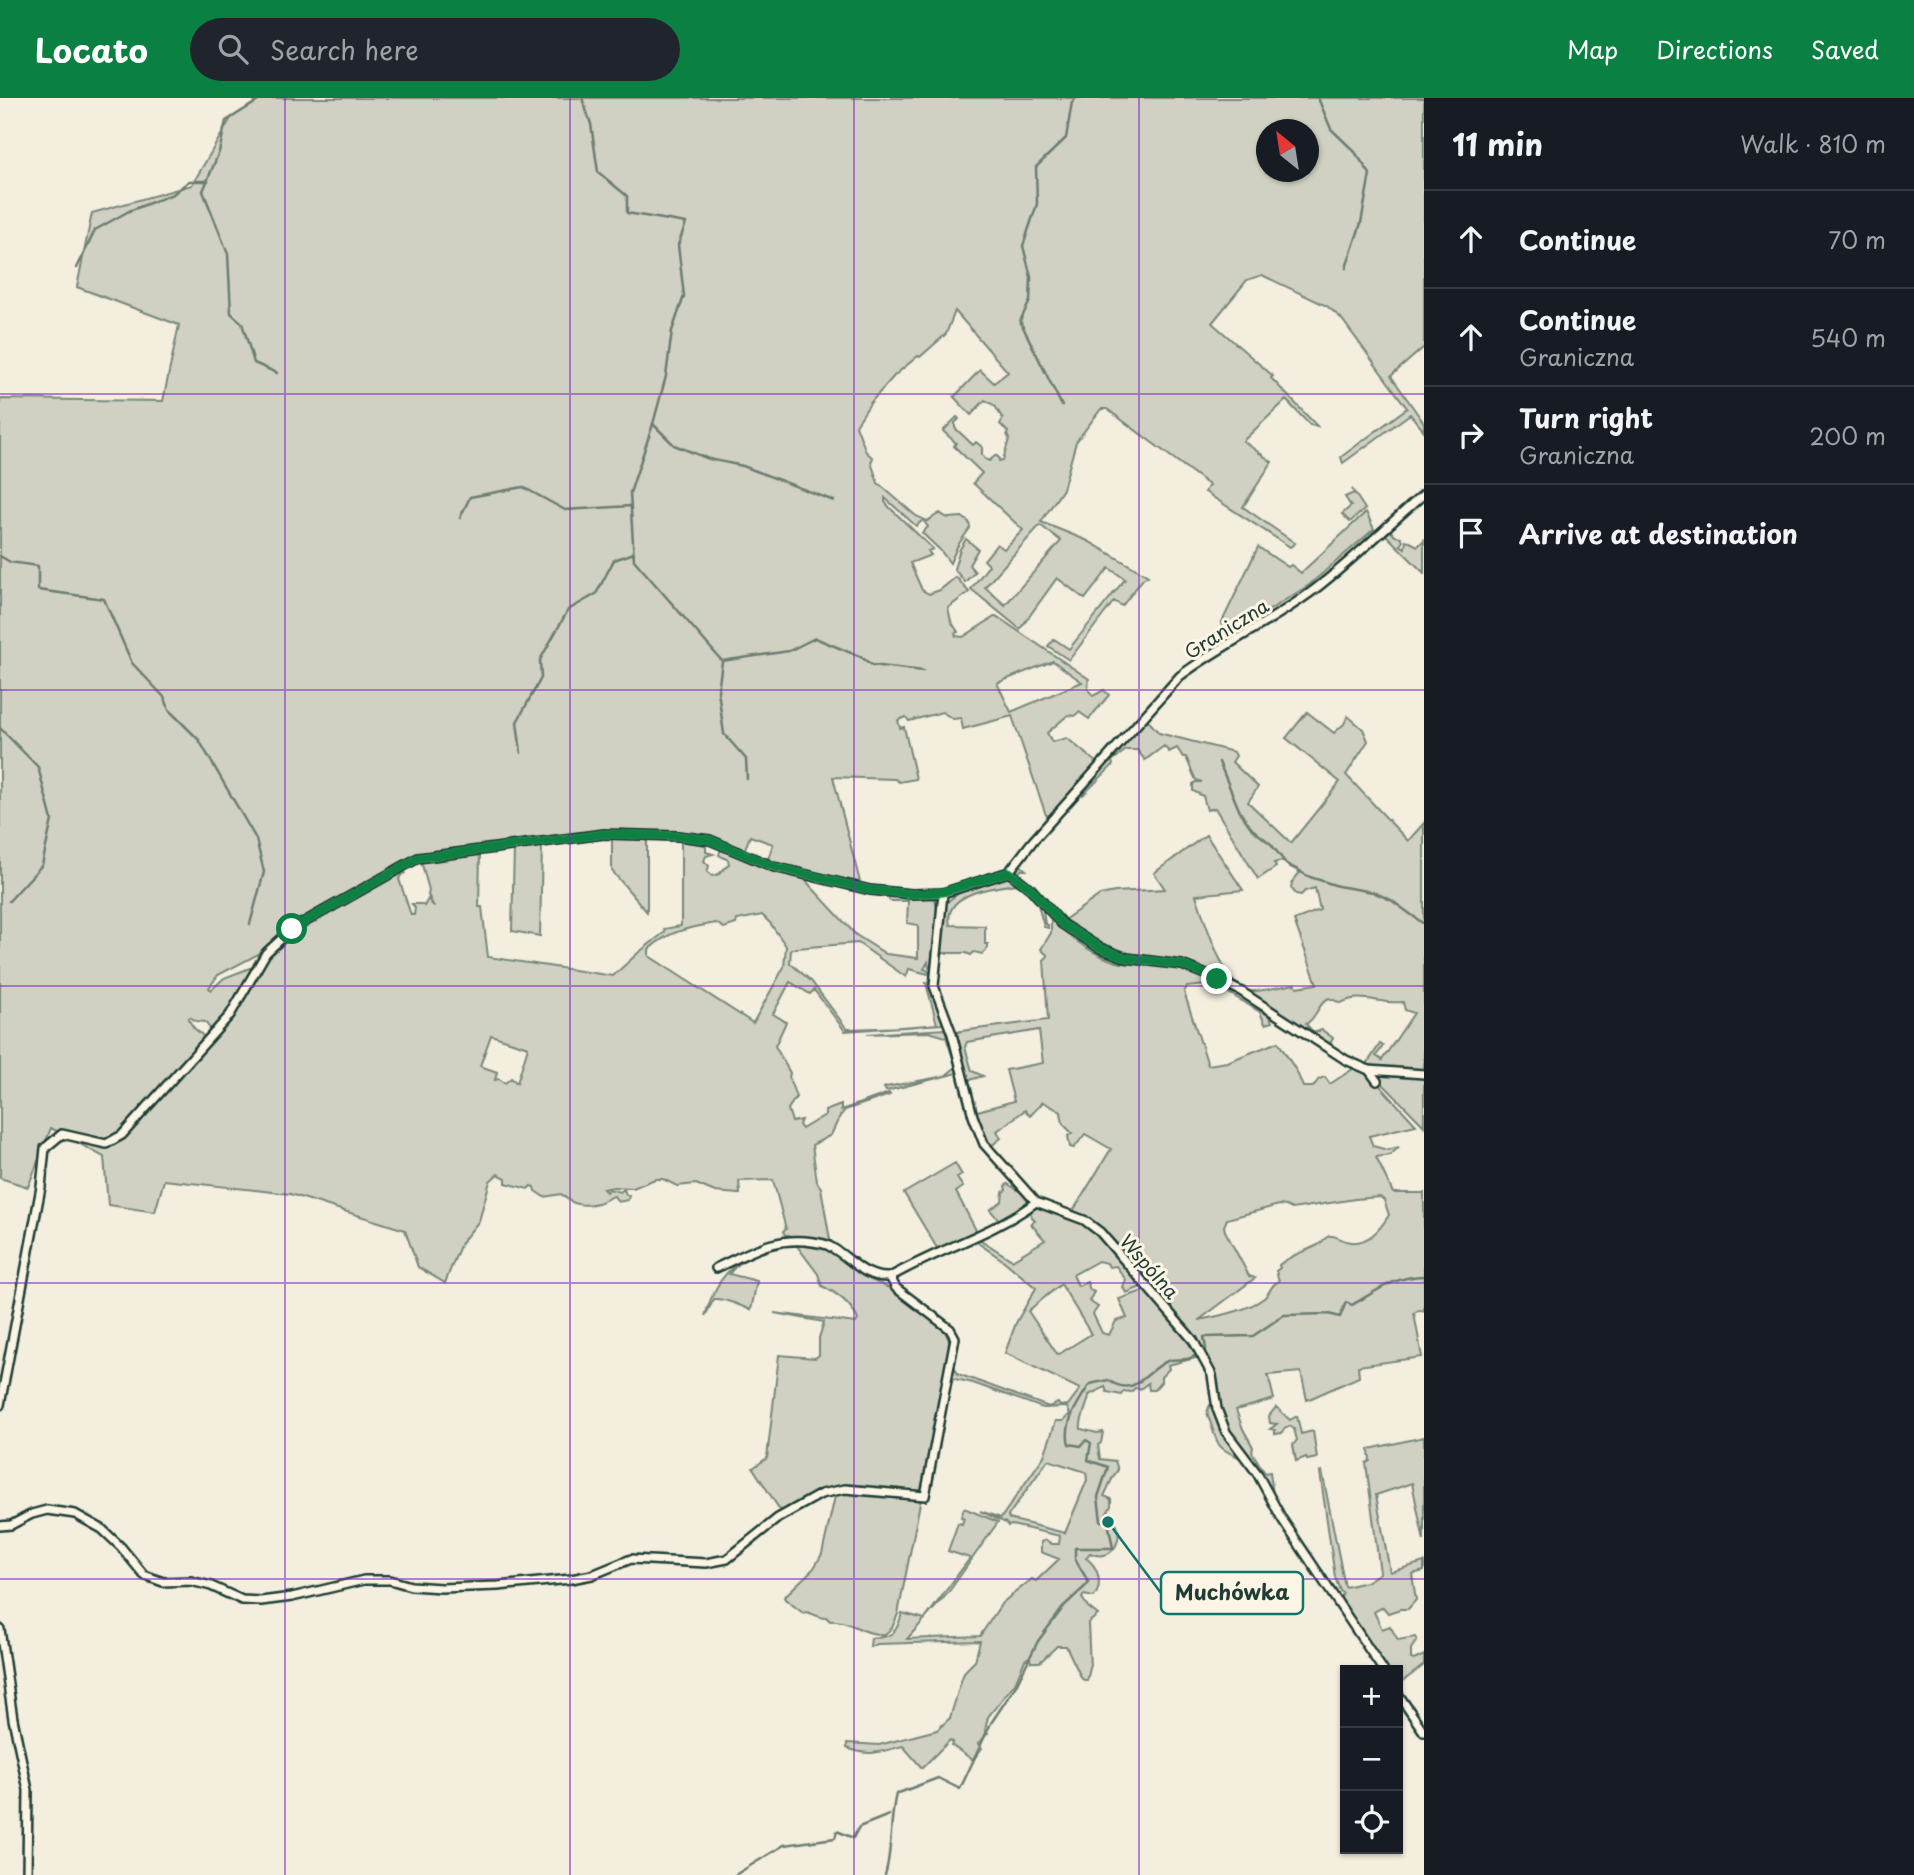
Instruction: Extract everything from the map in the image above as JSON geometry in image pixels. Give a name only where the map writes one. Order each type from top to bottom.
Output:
[{"type":"street","name":"Graniczna","points":[[1009,872],[1180,676],[1205,658],[1263,625],[1319,586],[1424,494]]},
{"type":"street","points":[[0,1405],[41,1186],[45,1148],[62,1134],[106,1144],[122,1135],[230,1015],[266,953],[292,929],[418,858],[604,834],[678,836],[710,840],[775,867],[870,890],[912,894],[943,892],[1009,872],[1031,889],[1062,924],[1100,948],[1127,958],[1182,965],[1217,979],[1242,992],[1346,1059],[1369,1070],[1424,1074]]},
{"type":"street","name":"Wspólna","points":[[943,892],[934,986],[984,1144],[1036,1202],[1084,1220],[1100,1232],[1193,1339],[1212,1375],[1217,1409],[1226,1432],[1256,1473],[1282,1519],[1379,1665]]},
{"type":"street","points":[[1369,1070],[1377,1081]]},
{"type":"street","points":[[716,1268],[775,1242],[797,1240],[828,1245],[862,1271],[880,1278],[890,1278],[961,1241],[1015,1217],[1036,1202]]},
{"type":"street","points":[[0,1527],[47,1510],[75,1514],[102,1529],[144,1575],[163,1582],[191,1581],[211,1586],[242,1600],[292,1597],[364,1580],[390,1580],[411,1586],[441,1588],[498,1586],[592,1575],[631,1559],[706,1563],[727,1559],[778,1518],[821,1494],[845,1489],[925,1496],[955,1338],[950,1329],[896,1288],[890,1278]]},
{"type":"street","points":[[0,1629],[13,1719],[28,1790],[27,1875]]},
{"type":"street","points":[[1403,1700],[1424,1732]]},
{"type":"shaded area","points":[[262,98],[1424,98],[1424,347],[1391,376],[1424,423],[1424,431],[1410,414],[1343,463],[1341,457],[1407,408],[1341,318],[1327,306],[1262,275],[1247,280],[1212,323],[1273,376],[1271,378],[1317,426],[1310,425],[1286,400],[1243,441],[1272,462],[1243,507],[1295,543],[1290,547],[1205,492],[1209,485],[1107,409],[1101,409],[1076,442],[1063,489],[1041,522],[1088,541],[1148,576],[1122,606],[1114,601],[1069,660],[1048,646],[1054,639],[1069,649],[1125,579],[1109,568],[1085,599],[1057,578],[1020,629],[971,589],[989,565],[984,560],[997,544],[1004,549],[1023,530],[973,483],[982,473],[954,446],[956,443],[943,431],[957,417],[959,419],[955,428],[973,445],[976,442],[982,447],[985,459],[989,461],[996,455],[999,461],[1003,460],[1009,439],[1008,432],[1000,424],[1003,419],[995,406],[985,400],[971,415],[954,397],[980,370],[994,383],[1008,372],[955,311],[946,334],[895,375],[871,402],[856,425],[866,452],[873,458],[871,462],[878,483],[916,516],[927,521],[940,513],[948,518],[962,517],[969,522],[970,528],[950,563],[922,533],[928,527],[923,520],[916,526],[885,498],[890,508],[933,549],[928,551],[931,555],[910,563],[922,590],[929,594],[940,590],[956,577],[969,592],[948,608],[951,621],[958,632],[955,633],[956,636],[963,637],[996,616],[1089,679],[1088,689],[1093,696],[1104,690],[1109,695],[1089,719],[1079,712],[1074,716],[1068,715],[1047,733],[1052,742],[1067,738],[1097,763],[1051,816],[1046,815],[1012,716],[963,729],[961,718],[953,719],[942,712],[909,721],[906,717],[898,720],[900,728],[904,727],[916,779],[899,782],[895,779],[833,777],[860,882],[825,879],[767,862],[773,844],[750,836],[744,851],[740,848],[735,850],[714,839],[684,833],[593,831],[419,856],[406,863],[405,873],[399,879],[411,915],[414,915],[415,908],[412,904],[424,906],[428,899],[434,907],[428,895],[421,861],[480,851],[479,907],[482,907],[488,957],[613,976],[665,932],[664,929],[681,926],[681,841],[706,845],[706,852],[713,854],[706,856],[704,861],[709,866],[707,872],[712,876],[719,874],[729,864],[728,860],[719,855],[721,849],[725,849],[771,868],[826,883],[882,893],[931,894],[937,908],[937,928],[933,968],[929,968],[928,962],[924,969],[929,971],[928,974],[909,969],[906,977],[858,943],[791,950],[790,963],[811,981],[847,1029],[895,1027],[845,1031],[814,990],[810,994],[790,982],[773,1014],[786,1022],[775,1046],[790,1073],[789,1078],[796,1097],[788,1109],[792,1122],[801,1120],[799,1125],[802,1129],[825,1115],[825,1111],[841,1105],[841,1110],[889,1093],[890,1095],[845,1110],[831,1135],[812,1145],[830,1240],[861,1267],[871,1272],[887,1273],[937,1248],[904,1193],[955,1163],[962,1175],[957,1178],[963,1187],[956,1192],[977,1232],[889,1275],[879,1275],[871,1273],[863,1269],[828,1243],[789,1239],[789,1235],[785,1235],[783,1231],[786,1229],[773,1180],[739,1181],[738,1194],[715,1192],[696,1184],[677,1186],[663,1179],[655,1179],[633,1188],[603,1189],[606,1192],[609,1189],[620,1192],[624,1189],[626,1195],[629,1195],[628,1200],[618,1202],[614,1196],[582,1205],[561,1194],[544,1197],[535,1191],[534,1187],[528,1189],[506,1183],[506,1178],[498,1174],[490,1181],[479,1221],[461,1243],[445,1283],[418,1267],[405,1230],[290,1194],[164,1180],[155,1212],[108,1205],[104,1157],[51,1128],[28,1187],[0,1178],[0,399],[163,401],[179,325],[77,287],[92,213],[192,185],[231,118]],"holes":[[[1040,525],[1061,541],[1005,605],[985,587]],[[1053,661],[1082,682],[1011,712],[997,683]],[[804,879],[887,897],[890,901],[908,901],[907,923],[918,925],[918,958],[886,954],[856,935]],[[762,915],[786,946],[784,967],[753,1023],[649,956],[649,949],[680,931],[716,923],[724,928],[736,924],[737,920]],[[272,947],[273,949],[237,1010],[208,1040],[188,1019],[190,1017],[205,1022],[211,1030],[216,1028],[253,971],[250,968],[224,978],[211,990],[209,988],[218,975]],[[491,1035],[528,1047],[517,1083],[511,1078],[505,1083],[499,1079],[495,1080],[497,1072],[480,1066]]]},
{"type":"shaded area","points":[[1352,489],[1365,509],[1350,522],[1342,514],[1351,506],[1345,497],[1354,493]]},
{"type":"shaded area","points":[[1366,512],[1374,529],[1309,585],[1230,635],[1221,624],[1258,547],[1301,573]]},
{"type":"shaded area","points":[[1388,528],[1395,536],[1401,537],[1403,541],[1400,545],[1405,548],[1406,540],[1418,546],[1424,540],[1424,573],[1384,533]]},
{"type":"shaded area","points":[[966,539],[978,549],[969,565],[975,572],[965,582],[954,569]]},
{"type":"shaded area","points":[[1307,712],[1334,733],[1348,716],[1363,729],[1368,741],[1346,775],[1408,841],[1424,823],[1424,1074],[1365,1067],[1380,1044],[1383,1046],[1376,1056],[1382,1060],[1414,1013],[1405,1010],[1403,1002],[1356,999],[1341,1003],[1329,998],[1306,1024],[1314,1033],[1322,1030],[1333,1038],[1330,1044],[1326,1044],[1257,1001],[1204,973],[1178,963],[1127,957],[1094,943],[1066,923],[1016,874],[1015,870],[1020,865],[1026,870],[1021,870],[1018,874],[1064,920],[1100,895],[1165,889],[1154,873],[1206,835],[1243,890],[1196,895],[1215,949],[1230,977],[1246,991],[1295,984],[1297,987],[1317,984],[1294,920],[1320,910],[1315,888],[1301,895],[1296,894],[1291,888],[1292,882],[1301,871],[1281,861],[1274,863],[1276,867],[1258,879],[1215,808],[1207,810],[1203,796],[1193,791],[1193,784],[1202,782],[1196,780],[1186,757],[1183,757],[1177,748],[1169,752],[1164,746],[1145,760],[1137,750],[1126,750],[1112,761],[1113,765],[1083,795],[1080,791],[1145,717],[1159,733],[1234,752],[1236,756],[1232,762],[1258,787],[1248,802],[1291,843],[1340,782],[1286,738]]},
{"type":"shaded area","points":[[612,837],[668,838],[669,841],[647,839],[647,912],[612,871]]},
{"type":"shaded area","points":[[542,844],[540,936],[512,931],[514,849]]},
{"type":"shaded area","points":[[1006,876],[1015,879],[1042,904],[1048,928],[1044,927],[1037,901],[1018,884],[985,890],[962,898],[954,905],[950,914],[950,925],[985,926],[985,944],[988,944],[988,948],[982,954],[939,953],[946,904],[951,898]]},
{"type":"shaded area","points":[[1051,917],[1081,944],[1108,959],[1123,963],[1165,966],[1192,973],[1241,994],[1266,1012],[1272,1022],[1265,1024],[1260,1012],[1227,992],[1207,985],[1187,987],[1184,992],[1208,1065],[1227,1062],[1278,1042],[1303,1087],[1313,1087],[1319,1079],[1325,1077],[1330,1084],[1356,1067],[1374,1079],[1416,1125],[1369,1136],[1373,1146],[1387,1150],[1399,1147],[1390,1155],[1376,1157],[1393,1193],[1424,1193],[1424,1311],[1414,1313],[1422,1357],[1358,1366],[1359,1377],[1307,1400],[1301,1372],[1268,1375],[1274,1399],[1236,1410],[1253,1447],[1252,1452],[1265,1473],[1270,1472],[1273,1495],[1230,1434],[1220,1410],[1212,1367],[1188,1331],[1189,1328],[1185,1329],[1120,1247],[1090,1220],[1073,1211],[1111,1149],[1085,1134],[1074,1148],[1070,1147],[1068,1136],[1072,1133],[1063,1124],[1061,1112],[1043,1102],[1030,1116],[1025,1110],[997,1131],[1001,1138],[990,1147],[983,1137],[974,1112],[1014,1101],[1006,1070],[1043,1063],[1039,1030],[967,1042],[965,1047],[972,1071],[983,1076],[966,1081],[955,1033],[1048,1020],[1044,960],[1048,956],[1041,949],[1051,933]],"holes":[[[1380,1197],[1384,1200],[1389,1215],[1372,1236],[1360,1242],[1327,1237],[1318,1245],[1279,1265],[1280,1268],[1276,1271],[1279,1281],[1257,1303],[1199,1320],[1255,1278],[1249,1276],[1225,1231],[1227,1219],[1279,1205],[1292,1209],[1355,1199]]]},
{"type":"shaded area","points":[[926,983],[931,984],[942,1024],[924,1025],[937,1024]]},
{"type":"shaded area","points":[[945,1029],[959,1071],[957,1073],[886,1091],[886,1087],[945,1076],[956,1067],[946,1037],[929,1032],[867,1034]]},
{"type":"shaded area","points":[[1379,1073],[1424,1077],[1424,1126],[1378,1079]]},
{"type":"shaded area","points":[[1008,1184],[1027,1196],[1029,1205],[1000,1221],[990,1210],[1002,1201],[1005,1186]]},
{"type":"shaded area","points":[[1040,1205],[1079,1220],[1091,1228],[1144,1286],[1126,1293],[1123,1287],[1126,1280],[1116,1266],[1109,1267],[1107,1263],[1098,1261],[1073,1275],[1078,1286],[1087,1282],[1090,1290],[1094,1292],[1089,1301],[1098,1307],[1093,1314],[1102,1333],[1109,1335],[1116,1321],[1127,1318],[1119,1299],[1146,1290],[1199,1357],[1168,1365],[1169,1369],[1154,1390],[1149,1390],[1148,1383],[1131,1392],[1124,1391],[1121,1395],[1107,1392],[1105,1387],[1089,1395],[1081,1429],[1103,1432],[1098,1445],[1100,1459],[1115,1461],[1118,1470],[1104,1496],[1111,1499],[1106,1515],[1113,1519],[1119,1534],[1114,1549],[1108,1554],[1090,1553],[1086,1558],[1097,1571],[1099,1582],[1094,1597],[1084,1595],[1082,1598],[1098,1615],[1088,1623],[1090,1668],[1087,1681],[1082,1679],[1066,1646],[1057,1646],[1040,1662],[1031,1662],[1029,1657],[1015,1683],[988,1717],[985,1730],[988,1733],[978,1744],[982,1748],[973,1760],[951,1745],[953,1742],[950,1740],[922,1768],[903,1746],[869,1753],[847,1748],[847,1743],[879,1745],[937,1730],[950,1718],[965,1671],[975,1661],[980,1641],[877,1644],[870,1647],[871,1638],[884,1637],[896,1630],[902,1613],[925,1619],[907,1639],[980,1636],[1002,1603],[1032,1579],[1036,1581],[1059,1559],[1041,1552],[1041,1542],[1046,1540],[1059,1544],[1060,1536],[1008,1526],[980,1511],[1001,1518],[1044,1456],[1056,1421],[1063,1421],[1070,1414],[1067,1407],[1043,1408],[951,1378],[953,1364],[958,1374],[1049,1407],[1058,1403],[1060,1406],[1068,1405],[1080,1389],[1005,1353],[1016,1323],[1036,1288],[975,1241],[900,1276],[898,1285],[895,1280],[899,1275],[976,1237],[1012,1260],[1045,1240],[1031,1224],[1035,1220],[1030,1211]],"holes":[[[1061,1284],[1091,1334],[1057,1354],[1028,1311]],[[1048,1460],[1086,1472],[1087,1480],[1065,1533],[1009,1519],[1008,1516]]]},
{"type":"shaded area","points":[[790,1242],[830,1251],[862,1276],[889,1288],[945,1331],[951,1345],[923,1491],[920,1493],[842,1487],[780,1510],[753,1468],[767,1458],[779,1355],[815,1358],[819,1355],[819,1338],[824,1322],[774,1313],[856,1323],[858,1320],[843,1300],[822,1286],[818,1274],[797,1246],[772,1248]]},
{"type":"shaded area","points":[[741,1262],[729,1274],[757,1281],[751,1310],[714,1299],[705,1316],[711,1298],[726,1273]]},
{"type":"shaded area","points":[[1214,1404],[1241,1458],[1226,1451],[1216,1440],[1207,1413],[1210,1405]]},
{"type":"shaded area","points":[[1276,1407],[1290,1420],[1297,1416],[1301,1434],[1313,1431],[1317,1458],[1307,1460],[1306,1457],[1296,1461],[1293,1445],[1297,1440],[1294,1429],[1290,1426],[1282,1433],[1275,1434],[1275,1430],[1270,1429],[1277,1424],[1270,1423],[1269,1416]]},
{"type":"shaded area","points":[[1424,1437],[1424,1541],[1412,1483],[1376,1495],[1390,1572],[1424,1562],[1424,1571],[1412,1574],[1416,1600],[1408,1609],[1388,1613],[1383,1607],[1374,1612],[1382,1629],[1390,1626],[1398,1640],[1415,1637],[1417,1640],[1411,1649],[1411,1659],[1424,1655],[1424,1665],[1403,1681],[1403,1665],[1381,1665],[1339,1601],[1343,1593],[1335,1577],[1320,1472],[1322,1471],[1345,1587],[1366,1582],[1380,1573],[1366,1463],[1370,1461],[1369,1449]]},
{"type":"shaded area","points":[[836,1492],[921,1498],[898,1614],[892,1628],[885,1634],[870,1633],[844,1622],[803,1613],[784,1597],[814,1568],[822,1554]]},
{"type":"shaded area","points":[[964,1508],[998,1522],[948,1593],[926,1618],[970,1558],[948,1551],[958,1523],[962,1524]]},
{"type":"waterway","points":[[263,98],[226,121],[219,152],[203,191],[228,254],[231,313],[242,323],[254,363],[277,373]]},
{"type":"waterway","points":[[582,98],[591,124],[598,172],[627,196],[627,213],[686,223],[678,245],[684,296],[672,331],[666,376],[653,424],[630,493],[634,560],[722,661],[789,651],[815,638],[861,657],[872,665],[923,671]]},
{"type":"waterway","points":[[1062,406],[1020,321],[1030,301],[1031,277],[1023,246],[1037,204],[1036,167],[1066,138],[1072,102],[1076,98]]},
{"type":"waterway","points":[[1318,98],[1331,129],[1355,152],[1370,174],[1361,223],[1346,268]]},
{"type":"waterway","points":[[77,268],[95,230],[129,211],[173,194],[189,181],[208,181]]},
{"type":"waterway","points":[[653,424],[674,445],[709,459],[743,466],[834,501]]},
{"type":"waterway","points":[[460,518],[470,497],[523,487],[565,510],[631,506]]},
{"type":"waterway","points":[[521,753],[517,722],[541,678],[540,660],[568,610],[596,594],[614,560],[634,553]]},
{"type":"waterway","points":[[0,556],[10,562],[38,566],[38,590],[104,599],[132,663],[165,698],[169,710],[199,740],[256,839],[264,872],[250,924]]},
{"type":"waterway","points":[[722,662],[718,691],[724,734],[746,759],[747,779]]},
{"type":"waterway","points":[[0,728],[38,767],[52,820],[42,865],[9,901]]},
{"type":"waterway","points":[[1219,762],[1240,812],[1252,829],[1271,844],[1287,865],[1310,877],[1338,886],[1373,892],[1391,900],[1424,924]]},
{"type":"waterway","points":[[885,1875],[896,1794],[938,1778],[960,1789],[991,1723],[1015,1687],[1038,1641],[1065,1605],[1089,1583],[1075,1559],[1075,1548],[1113,1548],[1108,1522],[1101,1521],[1098,1497],[1108,1467],[1088,1460],[1091,1443],[1086,1440],[1081,1446],[1069,1444],[1070,1420],[1090,1384],[1108,1380],[1126,1387],[1134,1385],[1161,1364],[1189,1358],[1206,1349],[1204,1337],[1253,1336],[1284,1315],[1329,1314],[1340,1317],[1346,1302],[1352,1305],[1395,1281],[1424,1276]]},
{"type":"waterway","points":[[735,1875],[784,1845],[835,1838],[837,1831],[853,1838],[859,1827],[889,1815]]},
{"type":"place","name":"Muchówka","points":[[1108,1522]]},
{"type":"route","points":[[292,929],[418,858],[604,834],[678,836],[710,840],[775,867],[870,890],[912,894],[943,892],[1009,872],[1031,889],[1062,924],[1100,948],[1127,958],[1182,965],[1217,979]]}]
